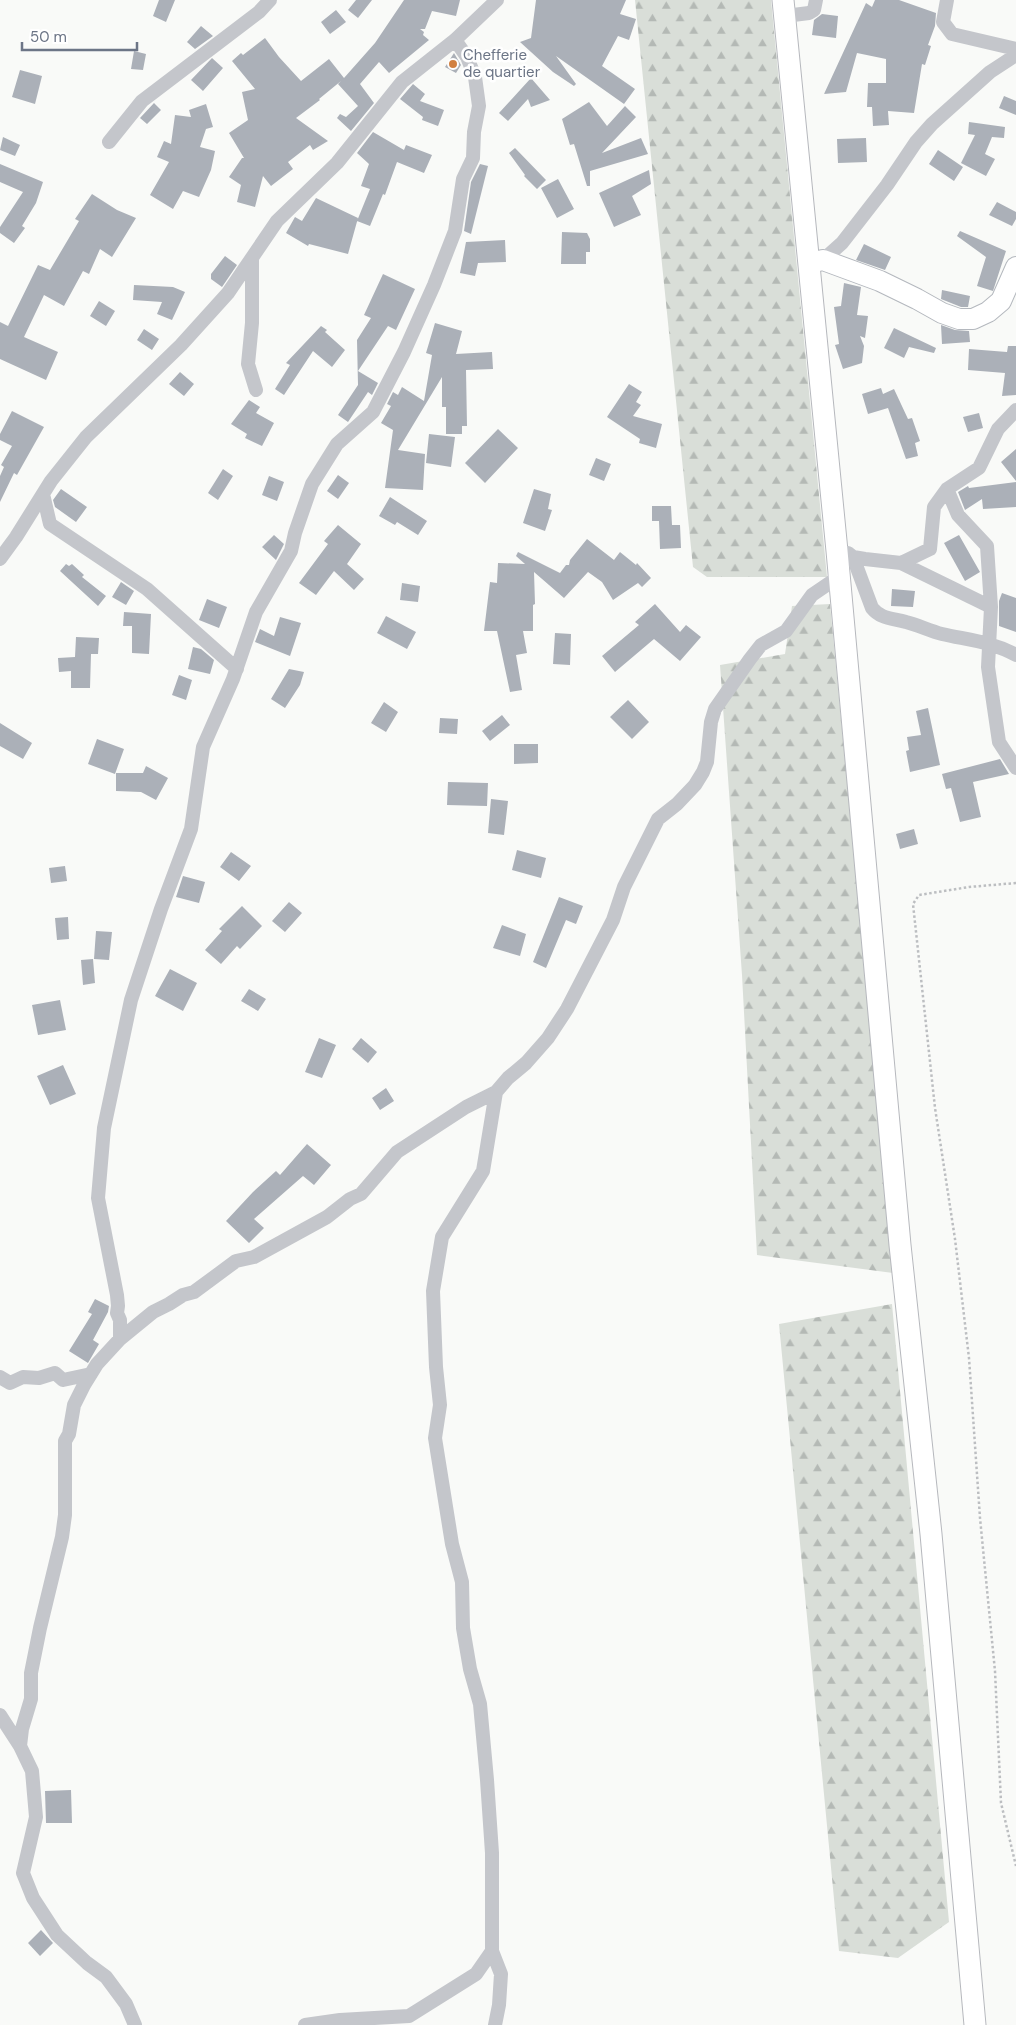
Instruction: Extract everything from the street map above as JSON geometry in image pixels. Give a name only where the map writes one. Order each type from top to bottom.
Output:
[{"type":"main road","points":[[784,8],[816,262],[900,1245],[932,1534],[975,2025]]},
{"type":"street","points":[[109,142],[142,101],[258,12],[270,0]]},
{"type":"street","points":[[0,559],[51,481],[86,438],[181,345],[228,293],[277,221],[337,163],[402,82],[455,40],[497,0]]},
{"type":"street","points":[[784,8],[809,13],[814,10],[816,0]]},
{"type":"street","points":[[947,0],[944,22],[952,34],[1016,49]]},
{"type":"street","points":[[120,1339],[117,1295],[98,1198],[104,1128],[132,1000],[161,909],[191,829],[203,747],[237,669],[256,612],[291,550],[312,484],[337,444],[373,412],[408,344],[455,231],[463,179],[473,158],[474,132],[479,106],[475,77],[467,57],[455,40]]},
{"type":"street","points":[[816,262],[848,236],[888,186],[916,142],[932,124],[990,72],[1016,55]]},
{"type":"street","points":[[252,260],[252,323],[248,364],[256,390]]},
{"type":"street","points":[[816,262],[887,284],[942,313],[959,319],[973,319],[988,312],[1001,301],[1016,267]]},
{"type":"street","points":[[900,562],[930,549],[934,507],[946,489],[979,468],[998,429],[1016,410]]},
{"type":"street","points":[[946,489],[958,515],[987,546],[990,608],[988,667],[999,742],[1016,768]]},
{"type":"street","points":[[43,494],[50,524],[146,589],[237,669]]},
{"type":"street","points":[[842,558],[900,562],[990,608]]},
{"type":"street","points":[[842,558],[872,608],[884,618],[907,622],[942,634],[989,643],[1016,655]]},
{"type":"street","points":[[20,1746],[22,1729],[31,1699],[31,1673],[34,1655],[62,1537],[66,1506],[65,1442],[69,1434],[74,1405],[97,1364],[120,1339],[153,1312],[183,1295],[194,1292],[236,1261],[254,1257],[327,1217],[350,1199],[361,1194],[397,1152],[466,1107],[496,1092],[548,1038],[567,1009],[613,920],[624,887],[658,819],[677,804],[695,785],[703,772],[707,762],[715,708],[762,645],[786,631],[812,596],[834,580],[842,558]]},
{"type":"street","points":[[495,2025],[499,2005],[501,1974],[492,1951],[492,1853],[487,1780],[480,1704],[470,1669],[463,1628],[462,1582],[452,1544],[436,1438],[440,1405],[436,1367],[433,1291],[442,1237],[482,1171],[496,1092]]},
{"type":"street","points":[[0,1377],[10,1383],[23,1377],[39,1378],[55,1373],[63,1380],[91,1374]]},
{"type":"street","points":[[0,1715],[20,1746],[32,1770],[36,1817],[23,1873],[32,1898],[57,1935],[106,1977],[126,2004],[135,2025]]},
{"type":"street","points":[[304,2025],[340,2020],[409,2016],[476,1974],[492,1951]]},
{"type":"path","points":[[1016,883],[969,887],[919,895],[913,904],[935,1108],[955,1239],[969,1358],[980,1518],[995,1671],[1001,1804],[1016,1866]]},
{"type":"green space","points":[[635,0],[771,0],[827,577],[707,577],[693,567]]},
{"type":"green space","points":[[830,604],[893,1273],[757,1255],[742,975],[720,665],[785,654],[792,606]]},
{"type":"green space","points":[[892,1304],[949,1922],[898,1958],[839,1951],[779,1324]]},
{"type":"building","points":[[159,0],[175,0],[166,22],[153,16]]},
{"type":"building","points":[[356,0],[372,0],[358,18],[348,10]]},
{"type":"building","points":[[404,0],[460,0],[456,16],[432,11],[425,29],[420,29],[429,40],[389,73],[379,62],[360,84],[374,103],[351,131],[337,118],[340,114],[346,117],[358,106],[338,84],[341,81],[296,118],[328,141],[313,150],[310,145],[288,162],[293,169],[271,186],[263,176],[255,207],[237,202],[241,185],[229,177],[242,158],[244,158],[229,133],[248,120],[242,92],[255,89],[232,61],[265,38],[301,81],[329,59],[344,78],[375,43]]},
{"type":"building","points":[[536,0],[626,0],[620,14],[636,19],[629,40],[618,36],[602,66],[635,89],[624,104],[556,56],[576,84],[574,86],[553,72],[520,42],[531,38]]},
{"type":"building","points":[[875,0],[899,0],[936,13],[935,26],[928,45],[931,46],[925,65],[922,64],[914,113],[888,111],[889,125],[873,126],[872,107],[867,107],[868,83],[886,83],[886,59],[857,53],[846,92],[824,94],[866,3],[872,7]]},
{"type":"building","points":[[336,10],[346,22],[330,34],[321,22]]},
{"type":"building","points":[[822,14],[838,16],[836,38],[812,35],[814,20]]},
{"type":"building","points":[[201,26],[213,36],[195,49],[187,42]]},
{"type":"building","points":[[134,51],[146,54],[143,70],[131,69]]},
{"type":"building","points":[[454,53],[461,65],[456,73],[445,67]]},
{"type":"building","points":[[212,58],[223,68],[203,91],[191,80]]},
{"type":"building","points":[[20,70],[42,76],[35,104],[12,97]]},
{"type":"building","points":[[531,78],[550,100],[531,107],[528,99],[508,121],[499,113]]},
{"type":"building","points":[[413,84],[425,94],[420,101],[444,110],[438,126],[422,120],[423,117],[400,99]]},
{"type":"building","points":[[1004,96],[1016,101],[1016,115],[999,108]]},
{"type":"building","points":[[589,102],[607,126],[625,106],[636,117],[602,153],[641,138],[648,154],[590,171],[590,186],[587,186],[574,144],[570,145],[562,119]]},
{"type":"building","points":[[154,103],[161,110],[147,124],[140,118]]},
{"type":"building","points":[[206,104],[213,127],[206,129],[200,147],[215,151],[211,170],[199,197],[183,191],[173,209],[150,195],[169,162],[157,157],[164,141],[171,144],[175,115],[191,117],[189,110]]},
{"type":"building","points":[[969,122],[1005,127],[1004,138],[992,137],[985,154],[995,159],[986,176],[961,163],[975,135],[968,134]]},
{"type":"building","points":[[373,132],[404,150],[406,145],[432,155],[424,173],[397,162],[385,195],[383,194],[370,226],[357,221],[370,189],[361,186],[369,164],[357,153]]},
{"type":"building","points":[[3,137],[20,145],[15,156],[0,150]]},
{"type":"building","points":[[866,138],[867,162],[838,163],[837,139]]},
{"type":"building","points":[[515,148],[546,180],[537,189],[524,176],[509,153]]},
{"type":"building","points":[[938,150],[963,167],[954,181],[929,164]]},
{"type":"building","points":[[0,164],[43,182],[36,203],[22,226],[25,228],[14,243],[0,233],[0,227],[23,192],[0,182]]},
{"type":"building","points":[[480,164],[488,166],[471,234],[464,231],[471,182]]},
{"type":"building","points":[[649,170],[651,184],[632,196],[641,215],[614,227],[599,193]]},
{"type":"building","points":[[558,179],[574,209],[557,218],[541,188]]},
{"type":"building","points":[[92,194],[117,210],[136,218],[112,257],[100,249],[89,274],[83,271],[64,306],[44,295],[24,337],[58,352],[46,380],[0,359],[0,322],[8,326],[38,265],[50,270],[79,221],[75,219]]},
{"type":"building","points":[[316,198],[358,218],[348,254],[309,244],[308,246],[286,233],[295,217],[302,221]]},
{"type":"building","points":[[997,202],[1016,212],[1016,219],[1012,226],[989,215]]},
{"type":"building","points":[[960,231],[1006,251],[993,291],[977,286],[986,257],[957,236]]},
{"type":"building","points":[[562,232],[587,233],[590,239],[590,252],[586,252],[586,264],[561,264]]},
{"type":"building","points":[[505,240],[506,262],[478,263],[475,276],[460,273],[466,242]]},
{"type":"building","points":[[864,244],[891,257],[885,270],[856,260]]},
{"type":"building","points":[[225,256],[237,265],[222,287],[211,279],[211,274]]},
{"type":"building","points":[[383,274],[415,289],[396,330],[388,326],[358,371],[378,383],[372,395],[368,392],[348,422],[338,415],[358,385],[357,340],[371,318],[364,315]]},
{"type":"building","points":[[844,283],[861,287],[857,315],[868,316],[865,338],[860,336],[864,346],[862,363],[843,369],[835,345],[839,344],[834,307],[841,306]]},
{"type":"building","points":[[134,285],[173,287],[185,292],[172,320],[157,314],[162,302],[133,300]]},
{"type":"building","points":[[942,290],[970,296],[968,307],[961,307],[941,299]]},
{"type":"building","points":[[99,301],[115,311],[106,326],[90,316]]},
{"type":"building","points":[[435,323],[462,331],[456,354],[492,352],[493,369],[466,370],[467,426],[462,426],[462,434],[446,434],[446,407],[442,407],[442,377],[398,450],[425,454],[423,490],[385,488],[393,430],[381,423],[391,406],[387,404],[393,392],[398,395],[402,387],[424,401],[432,355],[426,353]]},
{"type":"building","points":[[941,325],[955,330],[969,331],[970,342],[942,344]]},
{"type":"building","points":[[321,326],[345,350],[332,367],[313,351],[284,395],[275,389],[290,365],[286,363]]},
{"type":"building","points":[[894,328],[936,348],[934,353],[909,347],[904,358],[884,348]]},
{"type":"building","points":[[144,329],[159,339],[152,350],[137,340]]},
{"type":"building","points":[[1008,346],[1016,346],[1016,395],[1002,396],[1005,373],[968,370],[969,349],[1007,352]]},
{"type":"building","points":[[180,372],[194,384],[184,396],[169,384]]},
{"type":"building","points":[[629,384],[642,392],[636,402],[641,405],[633,416],[662,424],[656,448],[639,443],[640,439],[607,417]]},
{"type":"building","points":[[881,388],[883,394],[894,389],[908,419],[912,418],[920,441],[915,443],[918,456],[906,459],[888,408],[868,414],[862,394]]},
{"type":"building","points":[[249,400],[260,407],[256,413],[274,423],[262,446],[245,438],[247,434],[231,424]]},
{"type":"building","points":[[12,411],[44,427],[17,475],[14,473],[0,502],[0,476],[4,467],[1,465],[12,446],[0,440],[0,434]]},
{"type":"building","points":[[979,413],[983,428],[968,432],[963,417]]},
{"type":"building","points":[[498,429],[518,448],[485,483],[465,463]]},
{"type":"building","points":[[429,434],[455,437],[451,467],[426,463]]},
{"type":"building","points":[[1016,449],[1016,481],[1001,462]]},
{"type":"building","points":[[596,458],[611,464],[604,481],[589,475]]},
{"type":"building","points":[[223,469],[233,476],[218,500],[208,493]]},
{"type":"building","points":[[338,475],[349,483],[338,499],[327,491]]},
{"type":"building","points":[[269,476],[284,482],[277,501],[262,495]]},
{"type":"building","points":[[1016,482],[1016,507],[983,509],[982,499],[965,510],[958,492],[968,486],[969,488]]},
{"type":"building","points":[[61,489],[87,507],[76,522],[55,507],[53,500]]},
{"type":"building","points":[[534,489],[551,494],[548,509],[552,510],[545,531],[523,523]]},
{"type":"building","points":[[390,497],[427,521],[418,535],[397,522],[395,525],[379,516]]},
{"type":"building","points":[[652,506],[671,506],[672,525],[680,525],[681,548],[660,549],[659,521],[652,521]]},
{"type":"building","points":[[338,525],[361,544],[347,564],[364,579],[354,590],[334,571],[316,595],[299,583],[328,544],[324,541]]},
{"type":"building","points":[[274,535],[284,544],[276,560],[262,547]]},
{"type":"building","points":[[959,535],[980,572],[965,581],[944,543]]},
{"type":"building","points":[[587,539],[614,560],[620,552],[636,565],[637,563],[651,578],[642,587],[638,583],[613,600],[602,582],[588,572],[564,598],[534,572],[535,604],[533,605],[533,631],[523,631],[527,653],[516,655],[522,690],[510,692],[497,631],[484,631],[490,582],[497,583],[498,563],[525,564],[516,556],[518,552],[560,573],[566,565],[569,565],[570,560]]},
{"type":"building","points":[[66,564],[69,566],[72,564],[84,575],[82,577],[106,596],[98,606],[60,571]]},
{"type":"building","points":[[121,582],[134,591],[126,605],[112,597]]},
{"type":"building","points":[[402,583],[420,586],[418,602],[400,600]]},
{"type":"building","points":[[892,589],[915,591],[913,607],[891,606]]},
{"type":"building","points":[[1002,593],[1016,598],[1016,632],[999,626],[999,601]]},
{"type":"building","points":[[207,599],[227,607],[219,628],[199,620]]},
{"type":"building","points":[[655,604],[680,632],[686,625],[701,637],[680,661],[654,639],[615,672],[602,656],[639,625],[635,622]]},
{"type":"building","points":[[124,612],[151,614],[149,654],[132,653],[132,626],[123,626]]},
{"type":"building","points":[[386,616],[416,632],[407,649],[377,633]]},
{"type":"building","points":[[280,617],[301,623],[290,656],[255,642],[260,629],[274,636]]},
{"type":"building","points":[[555,633],[571,634],[570,665],[553,664]]},
{"type":"building","points":[[76,637],[99,638],[98,654],[91,654],[90,688],[71,688],[71,671],[59,672],[58,658],[75,657]]},
{"type":"building","points":[[193,647],[201,649],[214,660],[210,674],[188,669]]},
{"type":"building","points":[[289,669],[304,672],[300,685],[285,708],[271,699]]},
{"type":"building","points":[[179,675],[192,680],[186,700],[172,695]]},
{"type":"building","points":[[628,700],[649,722],[632,739],[610,717]]},
{"type":"building","points":[[384,702],[398,712],[386,732],[371,723]]},
{"type":"building","points":[[928,708],[940,765],[910,772],[906,751],[909,750],[907,737],[921,735],[916,711]]},
{"type":"building","points":[[502,715],[510,725],[490,741],[482,731]]},
{"type":"building","points":[[440,718],[458,719],[457,734],[439,733]]},
{"type":"building","points":[[0,723],[32,743],[23,759],[0,746]]},
{"type":"building","points":[[97,739],[124,749],[115,774],[88,764]]},
{"type":"building","points":[[514,744],[538,744],[538,763],[514,764]]},
{"type":"building","points":[[1000,759],[1009,774],[973,782],[981,817],[960,822],[951,788],[946,789],[942,774]]},
{"type":"building","points":[[146,766],[168,778],[156,800],[141,792],[116,791],[116,773],[143,773]]},
{"type":"building","points":[[448,782],[488,783],[487,806],[447,805]]},
{"type":"building","points":[[491,799],[508,801],[504,835],[488,833]]},
{"type":"building","points":[[914,829],[918,844],[900,849],[896,834]]},
{"type":"building","points":[[517,850],[546,858],[541,878],[512,870]]},
{"type":"building","points":[[231,852],[251,866],[239,881],[220,867]]},
{"type":"building","points":[[65,866],[67,881],[51,883],[49,868]]},
{"type":"building","points":[[183,876],[205,882],[199,903],[176,897]]},
{"type":"building","points":[[559,897],[583,906],[576,924],[566,920],[546,968],[533,962]]},
{"type":"building","points":[[289,902],[302,913],[285,932],[272,921]]},
{"type":"building","points":[[242,906],[262,926],[240,949],[237,946],[221,964],[205,950],[222,931],[219,929]]},
{"type":"building","points":[[68,917],[69,939],[57,940],[55,918]]},
{"type":"building","points":[[502,925],[526,934],[520,956],[493,948]]},
{"type":"building","points":[[96,931],[112,932],[109,960],[94,959]]},
{"type":"building","points":[[93,959],[95,983],[83,985],[81,960]]},
{"type":"building","points":[[170,969],[197,983],[183,1011],[155,996]]},
{"type":"building","points":[[249,989],[266,999],[258,1011],[241,1001]]},
{"type":"building","points":[[60,1000],[66,1030],[38,1035],[32,1005]]},
{"type":"building","points":[[319,1038],[336,1045],[322,1078],[305,1072]]},
{"type":"building","points":[[361,1038],[377,1052],[368,1063],[352,1049]]},
{"type":"building","points":[[63,1065],[76,1094],[50,1105],[37,1076]]},
{"type":"building","points":[[386,1088],[394,1101],[380,1110],[372,1098]]},
{"type":"building","points":[[307,1144],[331,1165],[314,1185],[303,1176],[254,1219],[264,1228],[249,1243],[226,1221],[276,1171],[280,1175]]},
{"type":"building","points":[[95,1299],[109,1306],[108,1312],[93,1340],[99,1344],[88,1363],[69,1351],[92,1314],[88,1312]]},
{"type":"building","points":[[71,1790],[72,1823],[46,1823],[45,1791]]},
{"type":"building","points":[[41,1930],[53,1943],[40,1956],[28,1943]]},
{"type":"place","name":"Chefferie de quartier","points":[[453,64]]}]
